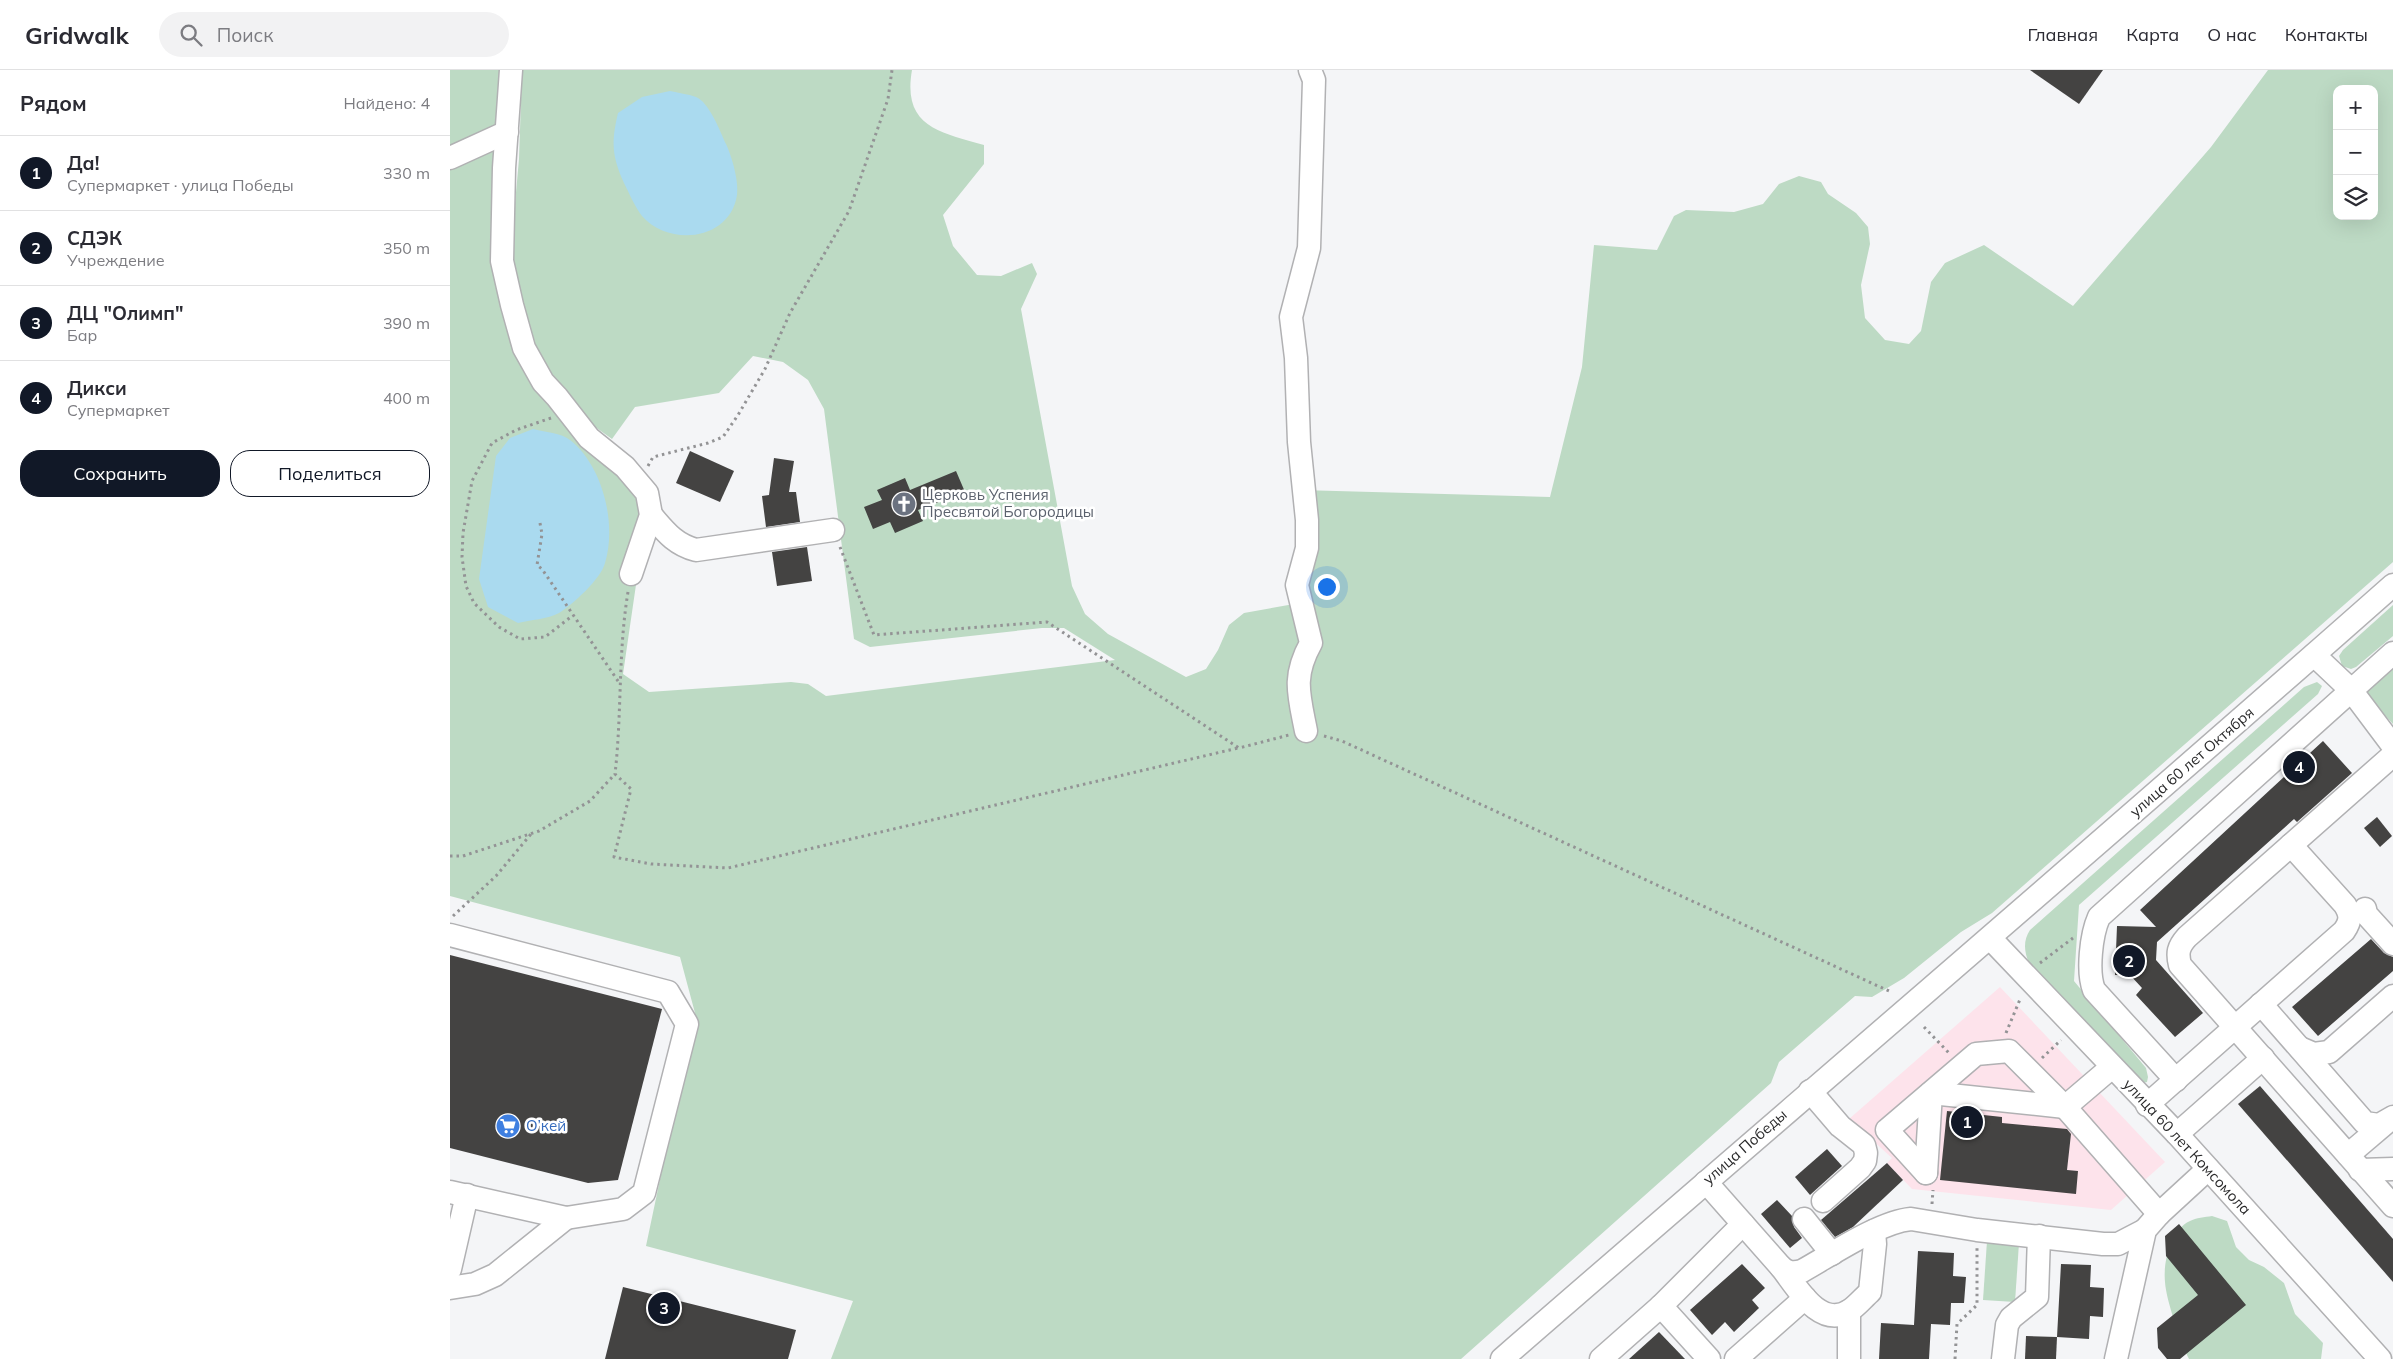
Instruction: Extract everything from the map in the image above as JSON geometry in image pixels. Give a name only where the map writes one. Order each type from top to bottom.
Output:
[{"type":"street","points":[[511,70],[506,132],[502,261],[524,348],[543,382],[589,438],[625,467],[671,538],[682,546],[696,550],[833,530]]},
{"type":"street","points":[[1306,731],[1297,683],[1302,660],[1311,643],[1297,585],[1307,548],[1307,520],[1298,442],[1296,358],[1291,316],[1309,248],[1314,80],[1310,70]]},
{"type":"street","points":[[450,158],[506,132]]},
{"type":"street","points":[[631,574],[649,504]]},
{"type":"street","name":"улица 60 лет Октября","points":[[1990,938],[2393,585]]},
{"type":"street","points":[[2176,1080],[2094,990],[2091,980],[2093,929],[2098,917],[2393,653]]},
{"type":"street","points":[[2314,655],[2351,690],[2393,746]]},
{"type":"street","points":[[2393,755],[2179,945],[2178,955],[2180,965],[2393,1206]]},
{"type":"street","points":[[2147,1105],[2344,931],[2349,923],[2350,914],[2345,905],[2291,845]]},
{"type":"street","points":[[2365,909],[2366,914],[2393,944]]},
{"type":"street","points":[[450,935],[668,992],[687,1024],[644,1193],[623,1209],[566,1218],[458,1194],[450,1269]]},
{"type":"street","name":"улица 60 лет Комсомола","points":[[1990,938],[2147,1105],[2177,1134],[2380,1359]]},
{"type":"street","name":"улица Победы","points":[[1502,1359],[1810,1091],[1990,938]]},
{"type":"street","points":[[2300,1048],[2314,1054],[2329,1052],[2393,996]]},
{"type":"street","points":[[2261,1004],[2365,1123],[2379,1125],[2391,1118]]},
{"type":"street","points":[[1926,1173],[1887,1130],[1976,1054],[2009,1050],[2066,1107],[2152,1222]]},
{"type":"street","points":[[2177,1134],[2263,1058]]},
{"type":"street","points":[[1931,1092],[2066,1107],[2112,1067]]},
{"type":"street","points":[[1810,1091],[1840,1126],[1864,1145],[1866,1153],[1865,1161],[1860,1168],[1823,1201]]},
{"type":"street","points":[[1926,1173],[1931,1092]]},
{"type":"street","points":[[2354,1162],[2391,1118]]},
{"type":"street","points":[[2354,1162],[2393,1169]]},
{"type":"street","points":[[1706,1182],[1786,1272],[1802,1271],[1874,1231],[1902,1220],[1930,1222],[1978,1230],[2118,1244],[2152,1222],[2208,1168]]},
{"type":"street","points":[[450,1288],[475,1284],[495,1275],[566,1218]]},
{"type":"street","points":[[1804,1219],[1832,1254]]},
{"type":"street","points":[[2116,1359],[2152,1222]]},
{"type":"street","points":[[1601,1359],[1661,1306],[1743,1224]]},
{"type":"street","points":[[1781,1267],[1805,1298],[1822,1313],[1834,1316],[1849,1311],[1870,1292],[1875,1244],[1874,1231]]},
{"type":"street","points":[[2003,1359],[2006,1325],[2011,1318],[2037,1297],[2039,1236]]},
{"type":"street","points":[[1736,1359],[1805,1298]]},
{"type":"street","points":[[1661,1306],[1709,1359]]},
{"type":"street","points":[[1849,1311],[1849,1359]]},
{"type":"path","points":[[649,504],[642,472],[648,467],[652,457],[708,443],[723,437],[765,369],[790,314],[849,211],[888,99],[892,70]]},
{"type":"path","points":[[554,417],[516,430],[492,443],[472,481],[463,533],[462,557],[466,586],[474,602],[499,627],[520,639],[545,637],[572,616]]},
{"type":"path","points":[[540,523],[542,534],[537,565],[542,569],[620,685]]},
{"type":"path","points":[[833,530],[874,635],[1047,622],[1239,748]]},
{"type":"path","points":[[450,856],[463,856],[531,833],[590,802],[615,774],[619,740],[623,622],[631,574]]},
{"type":"path","points":[[615,774],[631,789],[614,857],[651,864],[728,868],[1306,731],[1342,741],[1889,991]]},
{"type":"path","points":[[450,919],[496,876],[531,833]]},
{"type":"path","points":[[2033,967],[2074,938],[2093,929]]},
{"type":"path","points":[[1998,1052],[2024,991]]},
{"type":"path","points":[[1924,1027],[1962,1066]]},
{"type":"path","points":[[2029,1070],[2062,1038]]},
{"type":"path","points":[[1926,1173],[1934,1181],[1930,1222]]},
{"type":"path","points":[[1955,1359],[1957,1324],[1978,1305],[1978,1230]]},
{"type":"shaded area","points":[[2000,987],[2165,1162],[2111,1210],[1912,1189],[1887,1163],[1892,1158],[1849,1119]]},
{"type":"green space","points":[[450,70],[501,70],[503,311],[603,460],[633,490],[640,511],[638,571],[623,674],[649,692],[791,682],[808,684],[826,696],[1115,660],[1064,628],[1042,628],[870,647],[854,639],[824,409],[808,380],[783,362],[753,356],[719,393],[635,407],[612,439],[591,424],[565,393],[529,343],[510,259],[519,159],[522,70],[912,70],[910,89],[913,104],[919,115],[939,131],[984,145],[984,164],[943,215],[953,246],[977,275],[1001,276],[1032,263],[1037,274],[1021,309],[1072,586],[1085,614],[1108,634],[1186,677],[1206,669],[1218,650],[1229,625],[1244,613],[1294,604],[1300,490],[1550,497],[1582,367],[1594,245],[1657,250],[1674,216],[1686,210],[1734,212],[1763,204],[1779,184],[1799,176],[1821,182],[1828,194],[1856,213],[1868,227],[1870,244],[1861,285],[1865,318],[1885,340],[1909,344],[1921,331],[1931,282],[1945,263],[1984,245],[2073,306],[2211,147],[2268,70],[2393,70],[2393,562],[1992,913],[1961,932],[1904,978],[1872,997],[1855,996],[1779,1062],[1771,1083],[1461,1359],[831,1359],[853,1301],[646,1246],[695,1013],[680,957],[450,896]]},
{"type":"green space","points":[[2393,605],[2393,636],[2356,667],[2351,669],[2342,666],[2339,656],[2343,650]]},
{"type":"green space","points":[[2393,657],[2393,724],[2366,695],[2363,684]]},
{"type":"green space","points":[[2317,682],[2322,686],[2318,694],[2079,905],[2074,981],[2146,1068],[2147,1082],[2143,1083],[2029,963],[2025,946],[2026,938],[2030,930],[2304,687]]},
{"type":"green space","points":[[2212,1216],[2227,1221],[2236,1247],[2249,1260],[2264,1267],[2284,1283],[2295,1314],[2323,1343],[2321,1359],[2189,1359],[2168,1299],[2165,1266],[2169,1248],[2183,1225],[2195,1219]]},
{"type":"green space","points":[[1987,1241],[2019,1243],[2015,1302],[1983,1300]]},
{"type":"water","points":[[670,91],[696,97],[705,105],[714,118],[726,144],[736,176],[737,195],[732,210],[723,222],[711,230],[697,234],[682,235],[667,232],[654,226],[642,216],[624,183],[615,157],[614,132],[618,113],[642,97]]},
{"type":"water","points":[[533,429],[558,434],[567,438],[581,451],[591,465],[599,480],[608,514],[608,548],[605,563],[598,576],[572,604],[555,615],[518,623],[488,607],[479,579],[496,456],[510,438]]},
{"type":"building","points":[[2030,70],[2103,70],[2079,104]]},
{"type":"building","points":[[690,451],[734,471],[720,502],[676,483]]},
{"type":"building","points":[[774,458],[794,461],[789,492],[796,492],[800,522],[766,527],[762,496],[769,495]]},
{"type":"building","name":"Церковь Успения Пресвятой Богородицы","points":[[956,471],[965,492],[918,510],[923,521],[895,533],[890,522],[873,529],[864,507],[882,500],[877,490],[905,478],[910,490]]},
{"type":"building","points":[[807,547],[812,581],[777,586],[772,552]]},
{"type":"building","points":[[2323,741],[2352,773],[2297,822],[2294,819],[2157,942],[2156,960],[2203,1013],[2175,1037],[2136,995],[2142,988],[2130,975],[2115,975],[2117,926],[2156,927],[2140,910]]},
{"type":"building","points":[[2377,817],[2392,836],[2380,847],[2364,828]]},
{"type":"building","points":[[2371,939],[2384,953],[2393,957],[2393,971],[2318,1036],[2292,1007]]},
{"type":"building","points":[[450,955],[662,1009],[618,1180],[588,1183],[450,1148]]},
{"type":"building","points":[[2260,1086],[2393,1239],[2393,1282],[2238,1104]]},
{"type":"building","points":[[1947,1111],[2002,1117],[2002,1123],[2067,1129],[2071,1134],[2067,1170],[2078,1171],[2076,1194],[1940,1180]]},
{"type":"building","points":[[1827,1149],[1842,1166],[1810,1195],[1795,1177]]},
{"type":"building","points":[[1887,1163],[1903,1180],[1853,1227],[1835,1237],[1821,1220]]},
{"type":"building","points":[[1777,1200],[1792,1216],[1794,1227],[1802,1238],[1790,1248],[1761,1214]]},
{"type":"building","points":[[2179,1224],[2246,1305],[2180,1359],[2167,1359],[2158,1348],[2157,1328],[2198,1295],[2166,1256],[2165,1236]]},
{"type":"building","points":[[1918,1251],[1954,1253],[1953,1276],[1966,1277],[1964,1303],[1951,1303],[1950,1325],[1931,1324],[1929,1359],[1879,1359],[1881,1323],[1914,1325]]},
{"type":"building","points":[[1742,1264],[1765,1288],[1752,1300],[1759,1308],[1734,1332],[1725,1322],[1712,1335],[1690,1310]]},
{"type":"building","points":[[2061,1264],[2091,1265],[2090,1287],[2104,1288],[2103,1317],[2090,1316],[2089,1339],[2057,1337]]},
{"type":"building","points":[[623,1287],[796,1330],[788,1359],[605,1359]]},
{"type":"building","points":[[1659,1332],[1685,1359],[1629,1359]]},
{"type":"building","points":[[2026,1336],[2057,1337],[2056,1359],[2025,1359]]},
{"type":"place","name":"Церковь Успения Пресвятой Богородицы","points":[[904,504]]},
{"type":"place","name":"Дикси","points":[[2299,767]]},
{"type":"place","name":"СДЭК","points":[[2129,961]]},
{"type":"place","name":"Да!","points":[[1967,1122]]},
{"type":"place","name":"О’кей","points":[[508,1126]]},
{"type":"place","name":"ДЦ \"Олимп\"","points":[[664,1308]]}]
